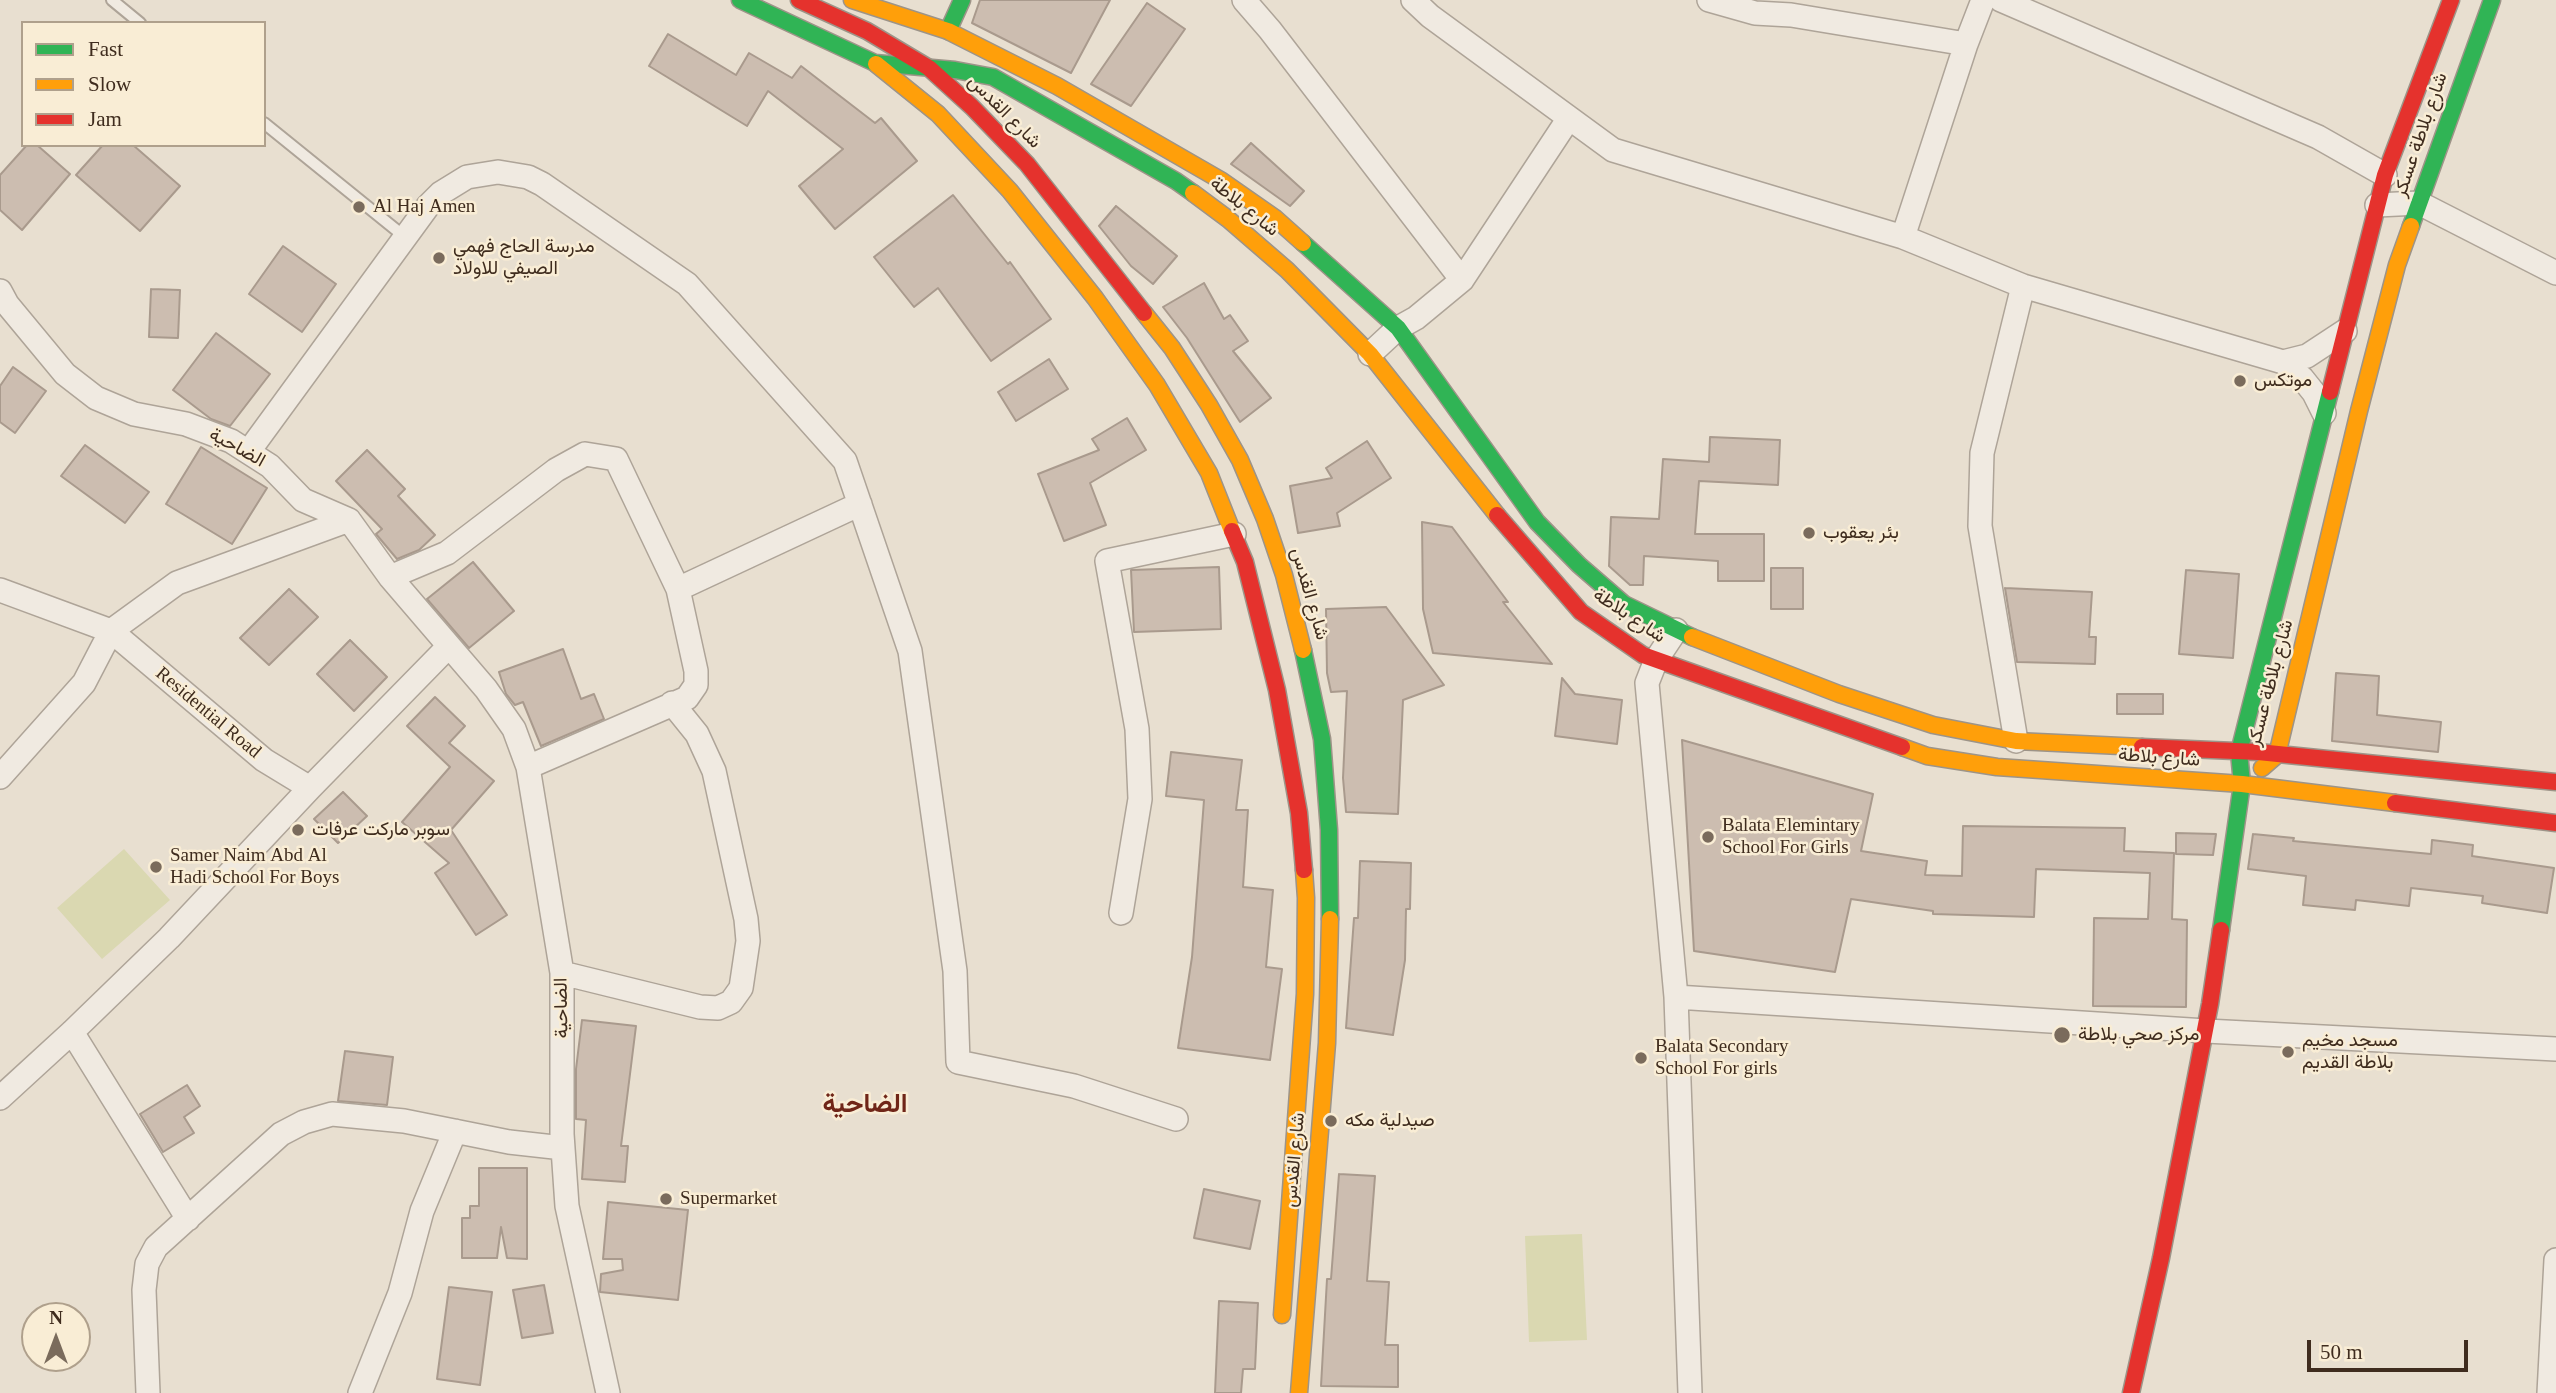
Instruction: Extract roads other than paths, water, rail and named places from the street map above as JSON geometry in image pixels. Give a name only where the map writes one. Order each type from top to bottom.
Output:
[{"type":"main road","points":[[740,0],[875,64]]},
{"type":"main road","name":"شارع القدس","points":[[799,0],[867,31],[922,68],[972,107],[1027,164],[1172,348],[1240,460],[1265,519],[1284,575],[1322,739],[1329,843],[1331,957],[1327,1031],[1299,1393]]},
{"type":"main road","name":"شارع بلاطة","points":[[852,0],[948,30],[1057,86],[1222,181],[1275,218],[1398,328],[1537,522],[1579,565],[1624,604],[1676,630],[1863,702],[1933,724],[2016,741],[2239,752],[2556,782]]},
{"type":"main road","points":[[948,30],[962,0]]},
{"type":"main road","name":"شارع بلاطة عسكر","points":[[2242,784],[2239,752],[2377,205],[2385,175],[2451,0]]},
{"type":"main road","name":"شارع بلاطة عسكر","points":[[2242,784],[2277,755],[2397,265],[2491,0]]},
{"type":"main road","name":"شارع بلاطة","points":[[875,64],[955,69],[993,77],[1176,181],[1228,219],[1287,270],[1370,354],[1516,539],[1581,612],[1643,655],[1927,756],[1997,767],[2242,784],[2556,823]]},
{"type":"main road","name":"شارع القدس","points":[[875,64],[937,114],[1010,191],[1095,298],[1157,384],[1209,473],[1245,562],[1277,690],[1299,813],[1306,898],[1305,994],[1289,1194],[1282,1328]]},
{"type":"main road","points":[[2131,1393],[2206,1031],[2242,784]]},
{"type":"street","points":[[1244,0],[1462,280]]},
{"type":"street","points":[[1413,0],[1430,16],[1613,150],[1903,237],[2023,286],[2283,362],[2302,378],[2325,413]]},
{"type":"street","points":[[1709,0],[1755,13],[1791,15],[1966,44]]},
{"type":"street","points":[[1903,237],[1983,0]]},
{"type":"street","points":[[2001,0],[2318,137],[2385,175]]},
{"type":"street","points":[[1370,354],[1398,328],[1416,318],[1462,280],[1569,118]]},
{"type":"street","points":[[249,451],[405,237],[441,193],[467,177],[498,172],[528,177],[687,284],[845,461],[860,504],[911,651],[955,971],[958,1062],[1074,1086],[1176,1119]]},
{"type":"street","points":[[2377,205],[2419,203],[2556,273]]},
{"type":"street","points":[[2016,741],[1988,582],[1980,514],[1982,453],[2023,286]]},
{"type":"street","name":"الضاحية","points":[[0,291],[7,304],[65,374],[96,398],[134,414],[209,431],[249,451],[279,475],[303,500],[349,520],[390,577],[486,689],[514,729],[528,767],[562,973],[563,1148],[567,1206],[608,1393]]},
{"type":"street","points":[[2283,362],[2306,356],[2345,331]]},
{"type":"street","points":[[390,577],[447,553],[556,470],[585,454],[616,459],[678,589],[696,671],[696,685],[687,698],[528,767]]},
{"type":"street","points":[[678,589],[860,504]]},
{"type":"street","points":[[0,777],[84,683],[111,631],[177,583],[349,520]]},
{"type":"street","points":[[1121,914],[1140,799],[1137,729],[1107,561],[1234,534]]},
{"type":"street","name":"Residential Road","points":[[0,590],[111,631],[264,760],[310,788]]},
{"type":"street","points":[[1676,630],[1656,660],[1647,683],[1676,997],[1690,1393]]},
{"type":"street","points":[[0,1098],[169,938],[449,646]]},
{"type":"street","points":[[562,973],[700,1007],[718,1008],[731,1002],[741,988],[748,941],[746,919],[714,771],[697,734],[672,703]]},
{"type":"street","points":[[1676,997],[2206,1031],[2556,1049]]},
{"type":"street","points":[[72,1032],[188,1219]]},
{"type":"street","points":[[148,1393],[144,1290],[147,1264],[156,1247],[282,1134],[320,1116],[332,1114],[404,1121],[509,1142],[563,1148]]},
{"type":"street","points":[[360,1393],[400,1293],[422,1211],[455,1131]]},
{"type":"street","points":[[2549,1393],[2556,1260]]},
{"type":"lane","points":[[112,0],[138,21]]},
{"type":"lane","points":[[266,125],[405,237]]},
{"type":"place","name":"Al Haj Amen","points":[[359,207]]},
{"type":"place","name":"مدرسة الحاج فهمي الصيفي للاولاد","points":[[439,258]]},
{"type":"place","name":"موتكس","points":[[2240,381]]},
{"type":"place","name":"بئر يعقوب","points":[[1809,533]]},
{"type":"place","name":"سوبر ماركت عرفات","points":[[298,830]]},
{"type":"place","name":"Balata Elemintary School For Girls","points":[[1708,837]]},
{"type":"place","name":"Samer Naim Abd Al Hadi School For Boys","points":[[156,867]]},
{"type":"place","name":"مركز صحي بلاطة","points":[[2062,1035]]},
{"type":"place","name":"مسجد مخيم بلاطة القديم","points":[[2288,1052]]},
{"type":"place","name":"Balata Secondary School For girls","points":[[1641,1058]]},
{"type":"place","name":"صيدلية مكه","points":[[1331,1121]]},
{"type":"place","name":"Supermarket","points":[[666,1199]]},
{"type":"district","name":"الضاحية","points":[[865,1105]]}]
